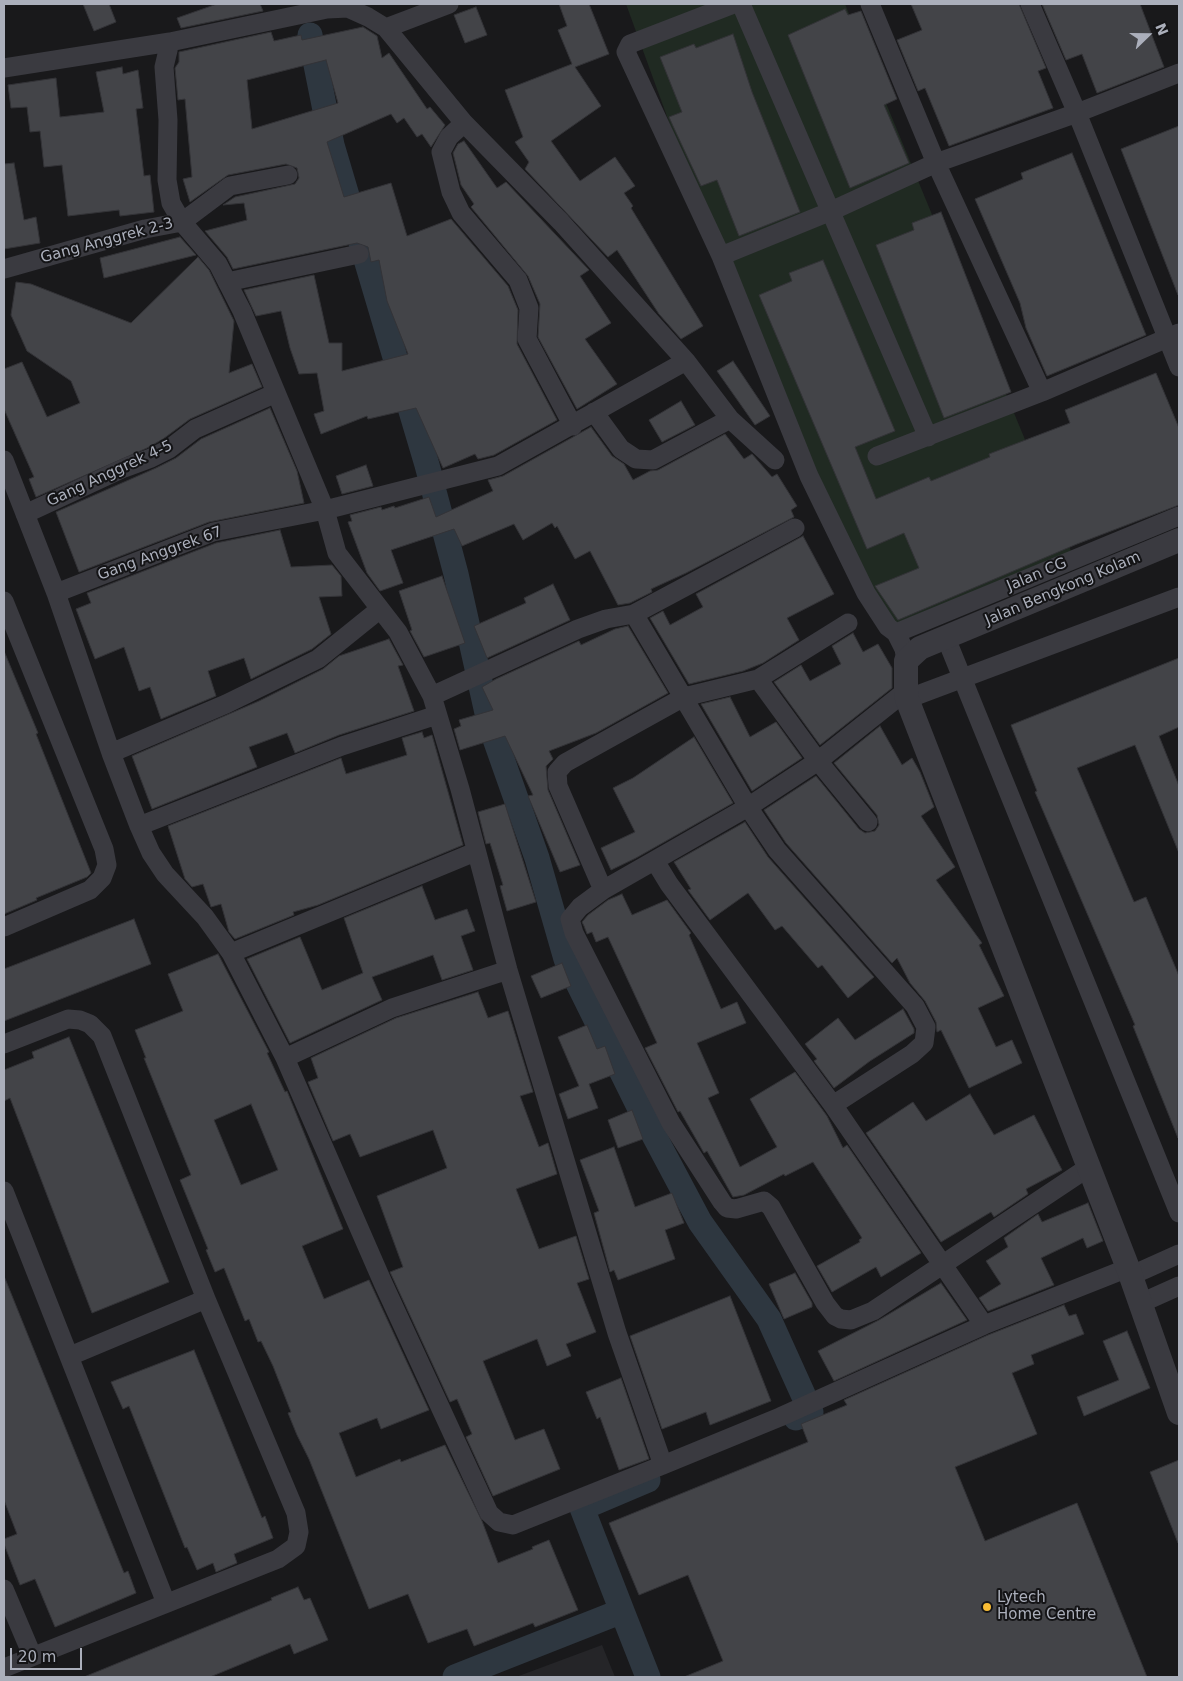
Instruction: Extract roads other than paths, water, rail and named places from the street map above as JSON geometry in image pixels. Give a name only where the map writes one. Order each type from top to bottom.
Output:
[{"type":"street","points":[[386,28],[449,4]]},
{"type":"street","points":[[734,4],[630,44],[626,49],[721,256],[809,476],[866,593],[888,627],[896,634],[904,649],[906,695],[1129,1272],[1179,1413]]},
{"type":"street","points":[[741,4],[829,212],[928,436]]},
{"type":"street","points":[[870,4],[936,163],[1042,392]]},
{"type":"street","points":[[1030,4],[1173,336],[1179,367]]},
{"type":"street","points":[[4,68],[170,42],[327,9],[348,8],[368,16],[386,28],[464,123],[560,222],[686,361],[730,419],[775,460]]},
{"type":"street","points":[[170,42],[164,67],[168,120],[167,180],[170,202],[182,222],[218,264],[242,311],[325,510],[337,553],[398,632],[432,696],[460,789],[475,852],[495,914],[508,970],[617,1333],[663,1465]]},
{"type":"street","points":[[721,256],[829,212],[936,163],[1179,73]]},
{"type":"street","points":[[464,123],[449,137],[441,152],[451,192],[461,213],[518,280],[528,308],[527,339],[573,426]]},
{"type":"street","name":"Gang Anggrek 2-3","points":[[4,269],[145,229],[182,222],[230,186],[288,175]]},
{"type":"street","points":[[228,282],[359,254]]},
{"type":"street","points":[[877,456],[1042,392],[1173,336]]},
{"type":"street","name":"Gang Anggrek 67","points":[[56,593],[213,532],[325,510],[498,466],[573,426],[594,412],[686,361]]},
{"type":"street","name":"Gang Anggrek 4-5","points":[[25,514],[124,468],[151,458],[169,449],[195,429],[276,393]]},
{"type":"street","points":[[594,412],[621,449],[636,460],[653,460],[730,419]]},
{"type":"street","points":[[4,460],[56,593],[110,753],[151,853],[165,874],[205,917],[231,953],[284,1058],[383,1283],[489,1512],[498,1522],[513,1525],[780,1417],[984,1325],[1179,1254]]},
{"type":"street","name":"Jalan CG","points":[[896,634],[1179,516]]},
{"type":"street","points":[[432,696],[578,629],[606,619],[634,614],[795,528]]},
{"type":"street","name":"Jalan Bengkong Kolam","points":[[906,662],[920,648],[1179,540]]},
{"type":"street","points":[[1089,1167],[874,1312],[851,1320],[841,1319],[835,1316],[825,1303],[772,1207],[764,1201],[736,1209],[727,1208],[671,1123],[574,933],[570,919],[580,907],[603,890],[748,807],[818,761],[906,695],[961,677],[1179,597]]},
{"type":"street","points":[[4,601],[104,849],[107,865],[102,878],[90,890],[4,927]]},
{"type":"street","points":[[110,753],[226,704],[318,659],[380,609]]},
{"type":"street","points":[[634,614],[748,807],[777,850],[915,1006],[926,1027],[924,1043],[912,1054],[832,1105]]},
{"type":"street","points":[[603,890],[558,786],[557,772],[565,763],[684,697],[758,679],[848,623]]},
{"type":"street","points":[[946,638],[1179,1212]]},
{"type":"street","points":[[758,679],[818,761],[868,822]]},
{"type":"street","points":[[139,826],[342,746],[437,715]]},
{"type":"street","points":[[231,953],[475,852]]},
{"type":"street","points":[[654,861],[698,924],[832,1105],[984,1325]]},
{"type":"street","points":[[284,1058],[392,1008],[508,970]]},
{"type":"street","points":[[4,1044],[68,1019],[80,1020],[90,1024],[102,1036],[206,1299],[296,1513],[299,1532],[296,1546],[278,1559],[32,1655],[4,1668]]},
{"type":"street","points":[[5,1198],[70,1356],[166,1603]]},
{"type":"street","points":[[1140,1303],[1179,1286]]},
{"type":"street","points":[[70,1356],[206,1299]]},
{"type":"street","points":[[4,1589],[32,1655]]},
{"type":"waterway","points":[[310,35],[332,145],[427,465],[456,574],[489,722],[537,858],[566,959],[641,1111],[700,1222],[769,1319],[811,1412],[796,1418]]},
{"type":"waterway","points":[[622,1611],[582,1508],[648,1480]]},
{"type":"waterway","points":[[455,1677],[622,1611],[648,1677]]},
{"type":"place","name":"Lytech Home Centre","points":[[987,1607]]}]
